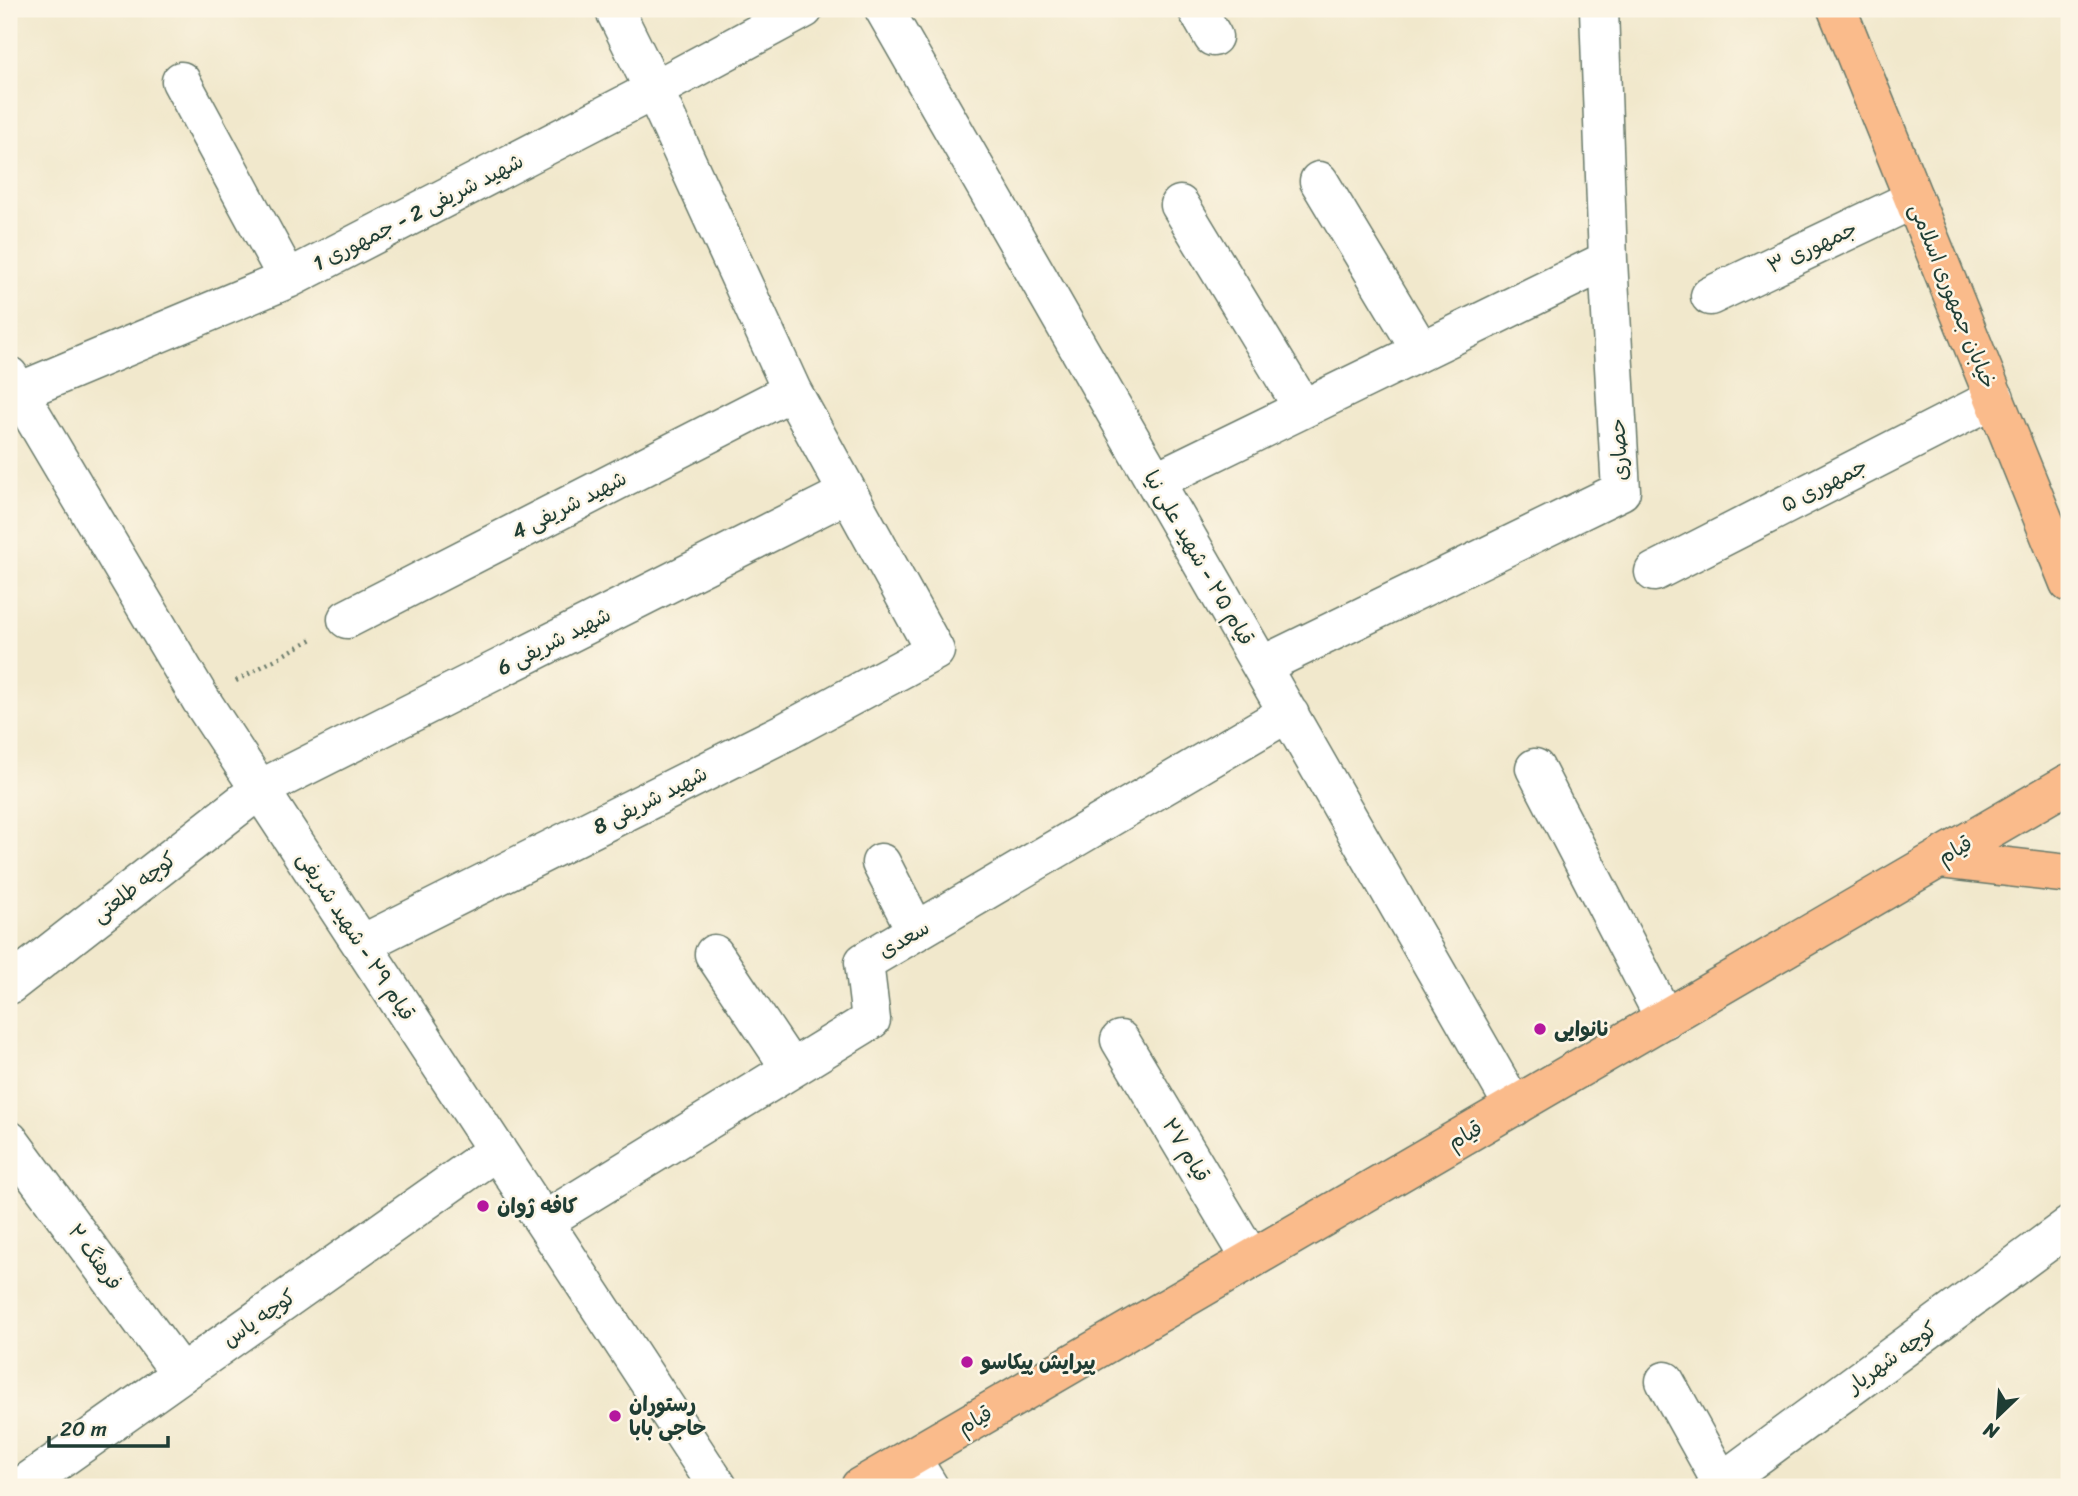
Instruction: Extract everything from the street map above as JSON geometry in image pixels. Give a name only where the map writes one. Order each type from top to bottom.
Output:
[{"type":"main road","name":"خیابان جمهوری اسلامی","points":[[1838,9],[2069,583]]},
{"type":"main road","name":"قیام","points":[[860,1487],[920,1473],[1251,1259],[2069,783]]},
{"type":"main road","points":[[1939,859],[2069,874]]},
{"type":"street","points":[[614,9],[792,391],[848,492]]},
{"type":"street","name":"شهید شریفی 2 - جمهوری 1","points":[[12,388],[288,279],[654,90],[804,9]]},
{"type":"street","name":"قیام ۲۵ - شهید علی نیا","points":[[884,9],[1514,1107]]},
{"type":"street","name":"حصاری","points":[[1261,666],[1621,491],[1608,260],[1599,9]]},
{"type":"street","points":[[181,81],[288,279]]},
{"type":"street","points":[[1319,181],[1421,351]]},
{"type":"street","name":"جمهوری ۳","points":[[1710,296],[1914,199]]},
{"type":"street","points":[[1180,205],[1303,408]]},
{"type":"street","points":[[1155,481],[1608,260]]},
{"type":"street","name":"قیام ۲۹ - شهید شریفی","points":[[12,388],[201,700],[718,1487]]},
{"type":"street","name":"شهید شریفی 4","points":[[347,619],[792,391]]},
{"type":"street","name":"جمهوری ۵","points":[[1654,572],[1995,398]]},
{"type":"street","name":"شهید شریفی 8","points":[[362,944],[787,731],[935,651],[848,492]]},
{"type":"street","name":"شهید شریفی 6","points":[[260,789],[848,492]]},
{"type":"street","name":"سعدی","points":[[544,1222],[871,1020],[864,962],[1279,718],[1290,715]]},
{"type":"street","points":[[1535,768],[1665,1019]]},
{"type":"street","name":"کوچه طلعتی","points":[[9,985],[260,789]]},
{"type":"street","points":[[881,863],[916,931]]},
{"type":"street","points":[[714,954],[790,1069]]},
{"type":"street","name":"قیام ۲۷","points":[[1121,1040],[1251,1259]]},
{"type":"street","name":"فرهنگ ۲","points":[[9,1140],[181,1374]]},
{"type":"street","name":"کوچه یاس","points":[[21,1487],[497,1150]]},
{"type":"street","name":"کوچه شهریار","points":[[1720,1486],[2069,1226]]},
{"type":"street","points":[[1665,1381],[1720,1486]]},
{"type":"path","points":[[201,700],[347,619]]},
{"type":"place","name":"نانوایی","points":[[1540,1029]]},
{"type":"place","name":"کافه ژوان","points":[[483,1206]]},
{"type":"place","name":"پیرایش پیکاسو","points":[[967,1362]]},
{"type":"place","name":"رستوران حاجی بابا","points":[[615,1416]]}]
